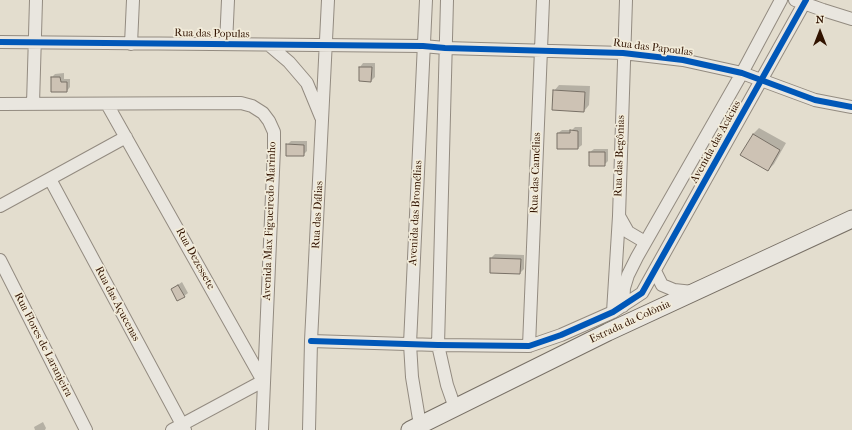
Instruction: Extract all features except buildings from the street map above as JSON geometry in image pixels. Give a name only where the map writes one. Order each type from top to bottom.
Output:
[{"type":"main road","name":"Estrada da Colônia","points":[[415,428],[608,332],[852,218]]},
{"type":"street","points":[[0,98],[33,101],[36,0]]},
{"type":"street","points":[[131,44],[133,0]]},
{"type":"street","points":[[226,44],[228,0]]},
{"type":"street","name":"Rua das Dálias","points":[[309,430],[311,341],[328,0]]},
{"type":"street","name":"Avenida das Bromélias","points":[[415,428],[410,344],[426,0]]},
{"type":"street","points":[[447,0],[438,345],[447,385],[456,408]]},
{"type":"street","name":"Rua das Camélias","points":[[529,346],[543,0]]},
{"type":"street","name":"Rua das Begônias","points":[[618,309],[618,216],[626,0]]},
{"type":"street","name":"Avenida das Acácias","points":[[618,309],[628,275],[645,242],[742,73],[781,0]]},
{"type":"street","points":[[802,1],[852,19]]},
{"type":"street","name":"Avenida das Acácias","points":[[618,309],[642,293],[762,80],[802,1]]},
{"type":"street","name":"Rua das Populas","points":[[0,42],[424,46],[445,48]]},
{"type":"street","points":[[268,45],[289,62],[307,83],[322,122]]},
{"type":"street","name":"Rua das Papoulas","points":[[445,48],[623,53],[683,60],[742,73],[815,100],[852,107]]},
{"type":"street","name":"Avenida Max Figueiredo Marinho","points":[[0,104],[33,101],[107,104],[241,103],[252,106],[263,113],[274,132],[274,148],[262,430]]},
{"type":"street","name":"Rua Dezessete","points":[[107,104],[263,381]]},
{"type":"street","points":[[0,206],[126,137]]},
{"type":"street","name":"Rua das Açucenas","points":[[50,179],[180,428]]},
{"type":"street","points":[[618,216],[628,232],[645,242]]},
{"type":"street","name":"Rua Flores de Laranjeira","points":[[1,266],[86,430]]},
{"type":"street","points":[[655,271],[662,285],[674,290],[693,292]]},
{"type":"street","points":[[311,341],[529,346],[561,335],[618,309]]},
{"type":"street","points":[[180,428],[263,381]]},
{"type":"cycle path","points":[[311,341],[529,346],[561,335],[613,312],[642,293],[806,0]]},
{"type":"cycle path","points":[[0,42],[423,46],[445,48],[623,53],[683,60],[742,73],[815,100],[852,107]]}]
